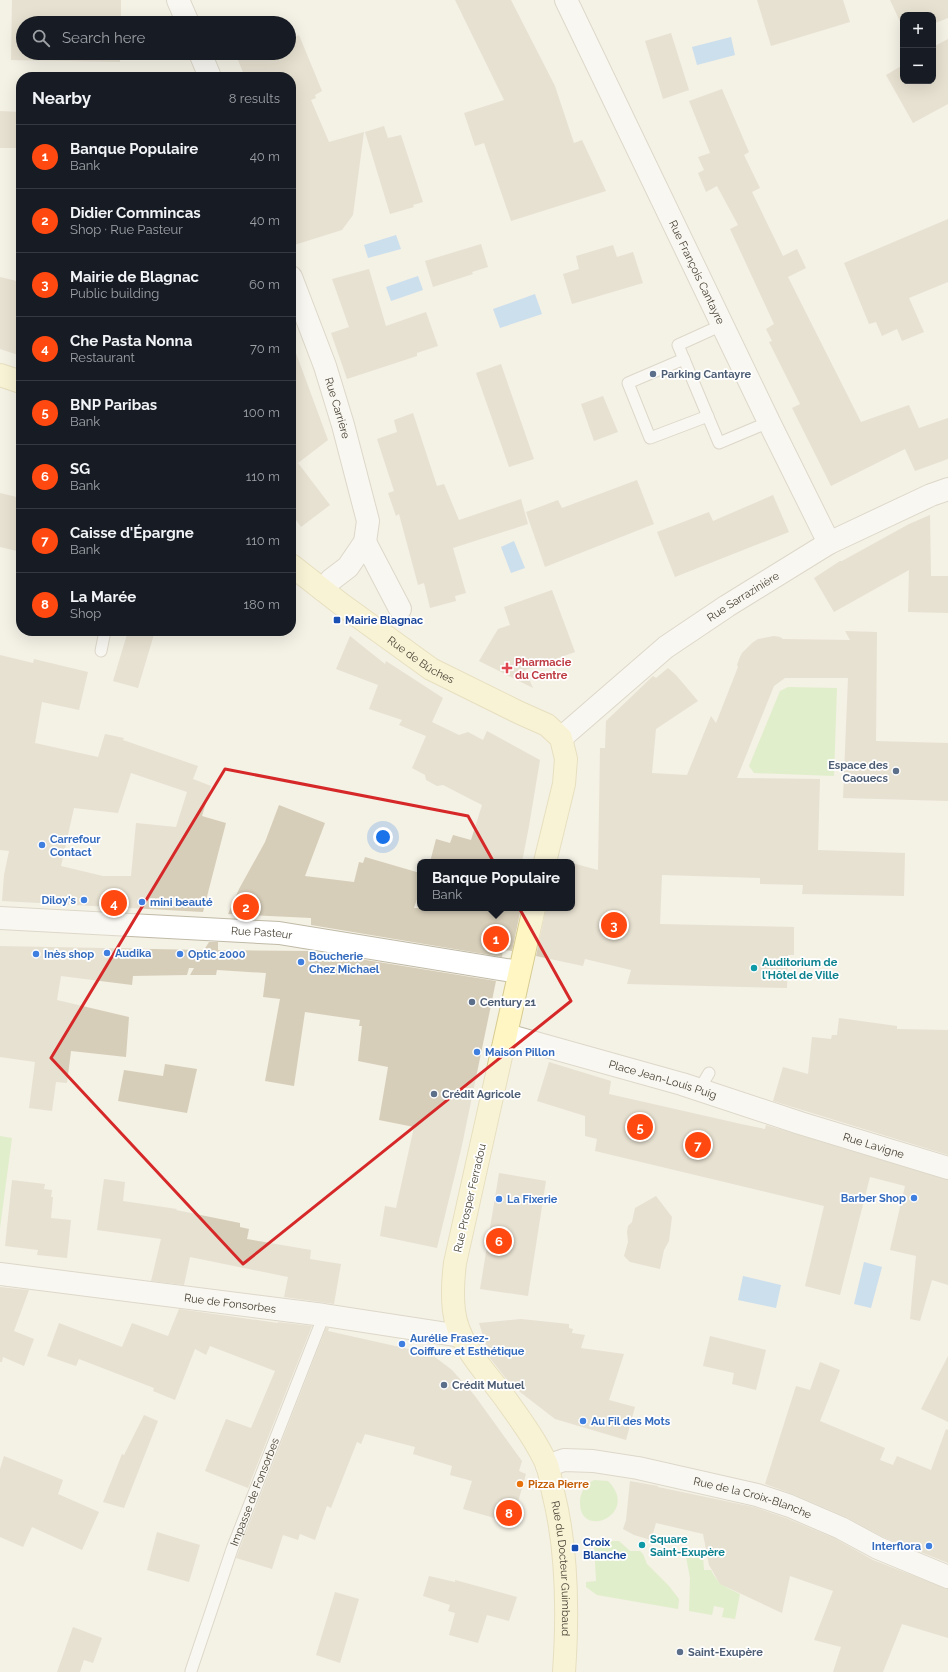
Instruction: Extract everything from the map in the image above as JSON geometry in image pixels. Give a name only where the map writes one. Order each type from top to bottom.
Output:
[{"type":"main road","points":[[0,375],[16,380]]},
{"type":"main road","name":"Rue de Bûches","points":[[296,569],[431,669],[465,687],[547,725],[561,738]]},
{"type":"main road","points":[[546,859],[564,784],[566,760],[561,738]]},
{"type":"main road","name":"Rue Prosper Ferradou","points":[[533,911],[520,972],[516,1037],[455,1263],[452,1286],[454,1312],[461,1336],[478,1364],[506,1399],[522,1423],[547,1466]]},
{"type":"main road","name":"Rue du Docteur Guimbaud","points":[[547,1466],[559,1515],[563,1558],[566,1618],[564,1672]]},
{"type":"street","points":[[178,0],[185,16]]},
{"type":"street","name":"Rue François Cantayre","points":[[566,0],[768,422],[829,543]]},
{"type":"street","points":[[203,60],[208,72]]},
{"type":"street","name":"Rue Carrière","points":[[296,290],[322,359],[343,425],[368,521],[366,542]]},
{"type":"street","name":"Rue Sarrazinière","points":[[561,738],[666,647],[733,602],[829,543],[931,495],[948,489]]},
{"type":"street","points":[[323,590],[331,580],[348,567],[366,542],[400,609]]},
{"type":"street","name":"Rue Pasteur","points":[[0,918],[279,934],[520,972]]},
{"type":"street","name":"Place Jean-Louis Puig","points":[[516,1037],[704,1081],[800,1123]]},
{"type":"street","name":"Rue Lavigne","points":[[800,1123],[948,1168]]},
{"type":"street","name":"Rue de Fonsorbes","points":[[0,1274],[324,1315],[461,1336]]},
{"type":"street","name":"Rue de la Croix-Blanche","points":[[547,1466],[564,1460],[593,1461],[638,1468],[757,1495],[790,1506],[842,1528],[878,1548],[948,1577]]},
{"type":"lane","points":[[722,325],[678,344],[719,443],[768,422]]},
{"type":"lane","points":[[684,359],[628,383],[650,438],[708,416]]},
{"type":"lane","points":[[101,651],[104,636]]},
{"type":"lane","name":"Impasse de Fonsorbes","points":[[191,1672],[232,1549],[324,1315]]},
{"type":"highlighted area","points":[[225,769],[468,816],[571,1001],[243,1264],[51,1058]]},
{"type":"green space","points":[[788,687],[837,688],[834,776],[754,773],[749,766],[780,691]]},
{"type":"green space","points":[[0,1136],[12,1138],[0,1228]]},
{"type":"green space","points":[[594,1480],[608,1481],[616,1493],[617,1504],[613,1512],[606,1518],[597,1521],[589,1520],[582,1514],[580,1502],[584,1489]]},
{"type":"green space","points":[[619,1541],[630,1551],[640,1551],[643,1554],[647,1564],[669,1586],[679,1599],[678,1609],[597,1595],[586,1587],[586,1582],[596,1581],[594,1542]]},
{"type":"green space","points":[[703,1556],[704,1570],[711,1570],[713,1575],[723,1585],[740,1594],[735,1619],[722,1617],[724,1608],[714,1606],[712,1615],[689,1611],[690,1578],[686,1557]]},
{"type":"water","points":[[731,37],[735,55],[697,65],[692,47]]},
{"type":"water","points":[[396,235],[401,249],[368,258],[364,245]]},
{"type":"water","points":[[418,276],[423,290],[391,301],[386,287]]},
{"type":"water","points":[[535,294],[542,314],[500,328],[493,309]]},
{"type":"water","points":[[514,541],[525,568],[511,573],[501,547]]},
{"type":"water","points":[[864,1262],[882,1267],[871,1308],[854,1304]]},
{"type":"water","points":[[743,1276],[781,1285],[776,1308],[738,1300]]},
{"type":"building","points":[[12,0],[121,0],[121,16],[16,16],[16,60],[120,60],[120,62],[11,60]]},
{"type":"building","points":[[455,0],[511,0],[555,86],[574,143],[582,140],[606,191],[511,221],[484,143],[475,146],[464,113],[504,100]]},
{"type":"building","points":[[757,0],[843,0],[850,22],[771,46]]},
{"type":"building","points":[[890,0],[948,0],[948,18],[936,23],[936,12],[900,12],[900,22]]},
{"type":"building","points":[[671,33],[689,90],[663,99],[645,41]]},
{"type":"building","points":[[299,35],[322,91],[315,95],[316,98],[311,100],[329,142],[364,132],[353,215],[342,230],[296,244],[296,72],[243,72],[238,60],[296,60],[296,36]]},
{"type":"building","points":[[948,39],[948,104],[913,123],[886,75],[900,67],[900,84],[936,84],[936,45]]},
{"type":"building","points":[[722,89],[749,152],[744,155],[760,188],[752,192],[783,256],[797,249],[806,268],[788,277],[861,422],[909,405],[919,428],[948,418],[948,459],[915,471],[905,449],[831,486],[792,408],[800,404],[769,342],[772,341],[766,329],[774,324],[730,229],[738,225],[717,186],[706,192],[698,173],[704,170],[698,157],[710,153],[689,101]]},
{"type":"building","points":[[0,111],[16,112],[16,148],[0,148]]},
{"type":"building","points":[[384,126],[388,138],[401,135],[423,202],[413,205],[414,207],[390,214],[365,132]]},
{"type":"building","points":[[948,219],[948,282],[909,298],[924,332],[902,341],[897,329],[882,336],[876,322],[869,324],[844,263]]},
{"type":"building","points":[[481,244],[488,267],[472,272],[473,274],[433,287],[425,261]]},
{"type":"building","points":[[613,245],[617,257],[633,252],[643,283],[572,304],[563,274],[579,269],[576,256]]},
{"type":"building","points":[[369,269],[386,326],[426,312],[438,346],[417,353],[417,356],[347,379],[331,333],[349,327],[332,279]]},
{"type":"building","points":[[0,277],[16,281],[16,354],[0,349]]},
{"type":"building","points":[[296,353],[328,440],[298,463],[330,505],[301,527],[296,520]]},
{"type":"building","points":[[501,364],[534,459],[509,467],[476,373]]},
{"type":"building","points":[[603,396],[618,432],[594,441],[581,404]]},
{"type":"building","points":[[413,413],[437,486],[444,484],[459,520],[521,499],[528,524],[453,548],[466,593],[455,596],[456,601],[430,608],[424,583],[418,585],[399,514],[396,516],[388,493],[394,491],[377,439],[397,432],[394,420]]},
{"type":"building","points":[[637,480],[654,524],[545,567],[526,512],[558,500],[562,508]]},
{"type":"building","points":[[0,493],[16,497],[16,551],[0,547]]},
{"type":"building","points":[[773,495],[789,532],[675,577],[657,532],[709,512],[713,521]]},
{"type":"building","points":[[930,515],[931,576],[948,576],[948,613],[908,612],[909,570],[834,612],[814,578],[840,561],[909,524]]},
{"type":"building","points":[[552,590],[575,652],[525,670],[533,688],[479,661],[498,629],[510,625],[504,607]]},
{"type":"building","points":[[845,631],[877,632],[876,741],[948,743],[948,801],[843,798],[848,678],[785,678],[774,686],[737,778],[820,779],[818,850],[905,853],[904,896],[802,894],[803,885],[760,884],[760,878],[662,875],[660,924],[794,927],[794,955],[788,955],[787,988],[627,984],[631,970],[585,959],[583,966],[536,956],[545,911],[575,911],[575,864],[598,870],[600,748],[605,748],[606,721],[653,676],[656,678],[668,668],[676,675],[698,701],[656,729],[652,773],[687,775],[711,716],[716,723],[738,667],[737,665],[739,659],[742,653],[752,643],[758,639],[774,636],[783,639],[850,640]]},
{"type":"building","points":[[126,636],[154,636],[138,688],[113,681]]},
{"type":"building","points":[[350,636],[385,664],[386,661],[443,698],[432,722],[459,735],[468,732],[483,740],[487,731],[540,760],[523,859],[431,859],[436,839],[450,843],[453,835],[471,840],[482,805],[443,785],[437,786],[426,780],[425,775],[412,768],[426,736],[399,725],[402,720],[369,709],[378,685],[336,669]]},
{"type":"building","points":[[0,655],[33,663],[34,659],[88,672],[79,710],[42,702],[35,743],[98,757],[105,734],[124,738],[123,740],[198,766],[193,779],[211,786],[202,816],[226,823],[203,912],[2,901],[4,875],[9,851],[0,850]],"holes":[[[131,773],[187,792],[176,827],[136,823],[131,876],[103,876],[61,866],[74,808],[118,813]]]},
{"type":"building","points":[[279,805],[325,823],[305,876],[354,882],[359,862],[363,863],[365,857],[417,872],[417,899],[414,908],[417,908],[417,911],[520,911],[512,951],[503,950],[502,957],[311,925],[311,918],[228,914],[239,889],[265,842]]},
{"type":"building","points":[[209,942],[218,942],[218,950],[310,951],[496,981],[461,1150],[437,1248],[380,1236],[385,1206],[396,1208],[414,1127],[379,1120],[388,1067],[358,1061],[362,1026],[359,1026],[360,1020],[305,1012],[294,1086],[265,1081],[280,999],[263,997],[266,973],[217,970],[216,975],[190,975],[194,968],[189,968],[187,975],[133,976],[132,985],[61,976],[57,1000],[129,1017],[126,1057],[71,1051],[67,1083],[56,1082],[52,1111],[29,1108],[35,1062],[0,1057],[0,946],[204,950]]},
{"type":"building","points":[[839,1018],[897,1026],[897,1029],[948,1030],[948,1155],[773,1101],[783,1067],[808,1074],[812,1037],[831,1039],[832,1035],[837,1035]]},
{"type":"building","points":[[549,1062],[611,1081],[609,1094],[765,1129],[766,1125],[948,1180],[948,1285],[932,1280],[920,1321],[910,1319],[916,1256],[890,1250],[905,1186],[870,1177],[840,1295],[805,1286],[824,1206],[595,1151],[597,1139],[585,1136],[585,1116],[537,1101]]},
{"type":"building","points":[[165,1064],[197,1069],[187,1113],[118,1101],[124,1070],[163,1076]]},
{"type":"building","points":[[499,1173],[546,1181],[528,1296],[480,1289]]},
{"type":"building","points":[[104,1179],[125,1182],[123,1201],[177,1209],[176,1210],[240,1223],[240,1227],[249,1229],[247,1239],[311,1250],[310,1259],[341,1264],[334,1304],[284,1297],[288,1277],[190,1257],[184,1285],[151,1281],[161,1239],[97,1230]]},
{"type":"building","points":[[12,1180],[45,1184],[44,1189],[52,1190],[51,1197],[53,1197],[51,1218],[71,1220],[67,1258],[37,1255],[38,1250],[5,1246]]},
{"type":"building","points":[[656,1196],[672,1217],[669,1241],[664,1250],[660,1269],[630,1262],[624,1256],[628,1242],[628,1226],[632,1222],[635,1208]]},
{"type":"building","points":[[0,1287],[29,1290],[14,1331],[34,1339],[24,1366],[3,1357],[2,1362],[0,1362]]},
{"type":"building","points":[[179,1309],[278,1323],[312,1326],[248,1488],[205,1471],[226,1419],[251,1428],[275,1371],[210,1346],[206,1355],[195,1349],[175,1400],[153,1391],[154,1388],[79,1359],[76,1366],[47,1356],[59,1323],[122,1347],[132,1323],[168,1336]]},
{"type":"building","points":[[521,1319],[569,1324],[569,1328],[573,1329],[572,1333],[585,1335],[581,1348],[624,1354],[609,1400],[635,1407],[626,1440],[555,1419],[511,1385],[490,1358],[479,1323]]},
{"type":"building","points":[[326,1328],[329,1328],[328,1331],[431,1354],[452,1370],[475,1396],[522,1461],[519,1471],[526,1474],[512,1523],[463,1509],[472,1481],[450,1475],[452,1466],[413,1454],[415,1447],[365,1434],[361,1444],[357,1442],[331,1508],[327,1506],[315,1540],[300,1534],[298,1540],[283,1535],[272,1569],[236,1558]]},
{"type":"building","points":[[710,1336],[766,1350],[756,1390],[732,1384],[734,1373],[703,1366]]},
{"type":"building","points":[[948,1356],[948,1422],[921,1409]]},
{"type":"building","points":[[820,1362],[840,1370],[820,1421],[885,1448],[880,1460],[893,1465],[897,1456],[931,1470],[946,1429],[948,1430],[948,1563],[883,1537],[846,1517],[765,1484],[796,1386],[810,1390]]},
{"type":"building","points":[[144,1415],[158,1421],[124,1508],[103,1502],[122,1454],[124,1455]]},
{"type":"building","points":[[4,1456],[63,1480],[58,1494],[99,1512],[82,1550],[32,1527],[23,1547],[0,1537],[0,1469]]},
{"type":"building","points":[[630,1481],[754,1507],[786,1518],[836,1539],[873,1560],[948,1589],[948,1638],[902,1624],[883,1672],[833,1672],[841,1647],[814,1640],[833,1591],[790,1576],[782,1613],[720,1584],[709,1565],[703,1534],[656,1523],[651,1540],[634,1535],[623,1529],[626,1520]]},
{"type":"building","points":[[157,1532],[200,1545],[189,1582],[147,1570]]},
{"type":"building","points":[[429,1576],[455,1582],[455,1580],[517,1597],[509,1621],[487,1615],[478,1643],[449,1635],[455,1613],[448,1611],[450,1605],[423,1596]]},
{"type":"building","points":[[335,1592],[359,1599],[340,1663],[316,1655]]},
{"type":"building","points":[[73,1627],[102,1638],[93,1663],[84,1660],[80,1672],[57,1672]]},
{"type":"place","name":"Parking Cantayre","points":[[653,374]]},
{"type":"place","name":"Mairie Blagnac","points":[[337,620]]},
{"type":"place","name":"Pharmacie du Centre","points":[[507,668]]},
{"type":"place","name":"Espace des Caouecs","points":[[896,771]]},
{"type":"place","name":"Carrefour Contact","points":[[42,845]]},
{"type":"place","name":"Diloy's","points":[[84,900]]},
{"type":"place","name":"mini beauté","points":[[142,902]]},
{"type":"place","name":"Che Pasta Nonna","points":[[114,903]]},
{"type":"place","name":"Didier Commincas","points":[[246,907]]},
{"type":"place","name":"Mairie de Blagnac","points":[[614,925]]},
{"type":"place","name":"Banque Populaire","points":[[496,939]]},
{"type":"place","name":"Audika","points":[[107,953]]},
{"type":"place","name":"Inès shop","points":[[36,954]]},
{"type":"place","name":"Optic 2000","points":[[180,954]]},
{"type":"place","name":"Boucherie Chez Michael","points":[[301,962]]},
{"type":"place","name":"Auditorium de l'Hôtel de Ville","points":[[754,968]]},
{"type":"place","name":"Century 21","points":[[472,1002]]},
{"type":"place","name":"Maison Pillon","points":[[477,1052]]},
{"type":"place","name":"Crédit Agricole","points":[[434,1094]]},
{"type":"place","name":"BNP Paribas","points":[[640,1127]]},
{"type":"place","name":"Caisse d'Épargne","points":[[698,1145]]},
{"type":"place","name":"Barber Shop","points":[[914,1198]]},
{"type":"place","name":"La Fixerie","points":[[499,1199]]},
{"type":"place","name":"SG","points":[[499,1241]]},
{"type":"place","name":"Aurélie Frasez- Coiffure et Esthétique","points":[[402,1344]]},
{"type":"place","name":"Crédit Mutuel","points":[[444,1385]]},
{"type":"place","name":"Au Fil des Mots","points":[[583,1421]]},
{"type":"place","name":"Pizza Pierre","points":[[520,1484]]},
{"type":"place","name":"La Marée","points":[[509,1513]]},
{"type":"place","name":"Square Saint-Exupère","points":[[642,1545]]},
{"type":"place","name":"Interflora","points":[[929,1546]]},
{"type":"place","name":"Croix Blanche","points":[[575,1548]]},
{"type":"place","name":"Saint-Exupère","points":[[680,1652]]}]
